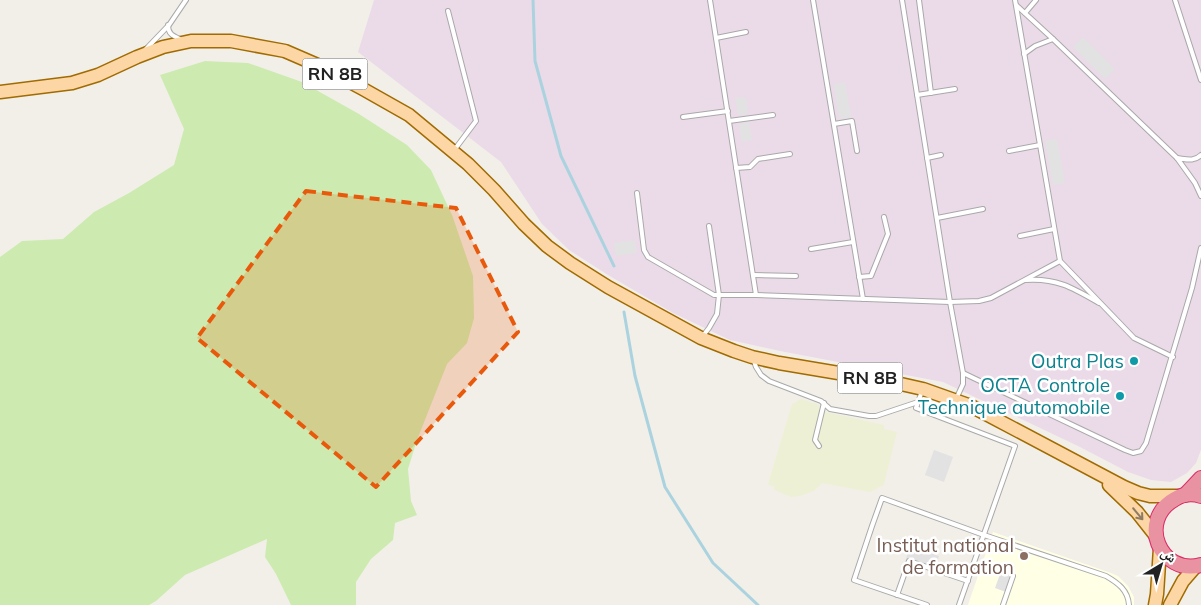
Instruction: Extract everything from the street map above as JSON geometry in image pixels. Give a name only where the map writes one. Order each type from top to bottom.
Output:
[{"type":"highway","points":[[1182,496],[1201,478]]},
{"type":"highway","points":[[1199,566],[1188,566],[1171,560],[1165,555],[1158,542],[1156,523],[1160,512],[1168,502],[1182,496],[1195,494],[1201,496]]},
{"type":"main road","name":"RN 8B","points":[[0,92],[72,83],[98,75],[137,57],[163,48],[190,42],[231,41],[284,51],[347,80],[409,115],[453,151],[494,190],[524,224],[547,246],[570,264],[701,338],[752,357],[923,389],[971,406],[1138,493],[1162,497],[1182,496]]},
{"type":"main road","name":"RN 8B","points":[[1092,470],[1120,494],[1137,512],[1158,542]]},
{"type":"main road","points":[[1155,605],[1158,594],[1159,574],[1158,542]]},
{"type":"main road","points":[[1170,605],[1182,581],[1199,566]]},
{"type":"lane","points":[[137,57],[168,25],[186,0]]},
{"type":"lane","points":[[710,0],[756,295]]},
{"type":"lane","points":[[813,0],[863,299]]},
{"type":"lane","points":[[902,0],[963,373],[962,384],[956,400]]},
{"type":"lane","points":[[919,0],[931,93]]},
{"type":"lane","points":[[1025,14],[1036,0]]},
{"type":"lane","points":[[1175,0],[1201,80]]},
{"type":"lane","points":[[1015,2],[1025,14],[1177,158],[1195,183],[1201,196]]},
{"type":"lane","points":[[1015,2],[1060,261],[1134,338],[1173,356]]},
{"type":"lane","points":[[448,10],[476,121],[453,151]]},
{"type":"lane","points":[[168,25],[170,34],[190,42]]},
{"type":"lane","points":[[716,38],[746,32]]},
{"type":"lane","points":[[1024,54],[1035,46],[1053,39]]},
{"type":"lane","points":[[917,95],[955,89]]},
{"type":"lane","points":[[683,117],[728,111]]},
{"type":"lane","points":[[729,120],[773,115]]},
{"type":"lane","points":[[834,124],[852,121],[856,151]]},
{"type":"lane","points":[[1009,151],[1040,145]]},
{"type":"lane","points":[[736,168],[750,167],[758,159],[790,154]]},
{"type":"lane","points":[[927,158],[941,155]]},
{"type":"lane","points":[[1177,158],[1190,160],[1197,159],[1201,155]]},
{"type":"lane","points":[[637,193],[644,250],[648,258],[714,295],[950,302],[979,301],[991,298],[1060,261]]},
{"type":"lane","points":[[937,218],[983,209]]},
{"type":"lane","points":[[859,277],[871,276],[888,234],[884,217]]},
{"type":"lane","points":[[701,338],[710,328],[716,314],[719,295],[709,226]]},
{"type":"lane","points":[[1020,236],[1054,229]]},
{"type":"lane","points":[[811,249],[853,242]]},
{"type":"lane","points":[[963,373],[1125,450],[1133,453],[1141,451],[1146,443],[1173,356],[1201,248]]},
{"type":"lane","points":[[753,275],[796,276]]},
{"type":"lane","points":[[1025,280],[1040,279],[1063,284],[1103,305]]},
{"type":"lane","points":[[752,357],[761,375],[768,381],[821,401],[830,409],[876,416],[918,402]]},
{"type":"lane","points":[[923,389],[916,408],[1015,446]]},
{"type":"lane","points":[[819,446],[815,440],[824,403]]},
{"type":"lane","points":[[959,605],[1020,432]]},
{"type":"lane","points":[[926,605],[854,580],[882,498],[1106,576],[1123,588],[1129,605]]},
{"type":"lane","points":[[897,595],[909,561],[968,581]]},
{"type":"lane","points":[[1003,605],[1013,576]]},
{"type":"highlighted area","points":[[306,191],[456,208],[518,332],[376,487],[197,338]]},
{"type":"shaded area","points":[[374,0],[1201,0],[1201,450],[1196,463],[1187,473],[1171,482],[1151,480],[1128,472],[1078,446],[943,382],[730,340],[673,313],[569,250],[542,224],[501,162],[358,52]]},
{"type":"shaded area","points":[[1083,37],[1115,69],[1105,79],[1073,47]]},
{"type":"shaded area","points":[[845,82],[851,117],[839,119],[834,84]]},
{"type":"shaded area","points":[[746,97],[748,114],[738,115],[735,98]]},
{"type":"shaded area","points":[[749,122],[752,140],[742,142],[739,124]]},
{"type":"shaded area","points":[[1057,139],[1065,183],[1053,185],[1045,141]]},
{"type":"shaded area","points":[[635,240],[637,253],[616,256],[614,243]]},
{"type":"shaded area","points":[[801,399],[817,404],[826,412],[884,425],[884,429],[897,432],[884,485],[870,492],[822,483],[814,491],[791,497],[774,490],[774,487],[768,484],[792,404]]},
{"type":"shaded area","points":[[934,450],[953,457],[944,482],[925,475]]},
{"type":"shaded area","name":"Institut national de formation","points":[[993,532],[1118,576],[1128,586],[1134,597],[1134,605],[968,605]]},
{"type":"shaded area","points":[[910,546],[939,556],[934,572],[905,562]]},
{"type":"shaded area","points":[[1004,563],[1015,566],[1006,592],[995,588]]},
{"type":"green space","points":[[205,61],[248,63],[302,82],[359,114],[407,145],[431,170],[452,215],[473,276],[474,318],[467,343],[447,364],[417,440],[408,469],[411,501],[417,515],[395,523],[393,540],[371,559],[356,582],[356,605],[291,605],[276,574],[265,557],[267,539],[185,575],[149,605],[0,605],[0,257],[22,241],[63,239],[94,212],[174,165],[184,129],[160,75]]},
{"type":"waterway","points":[[533,0],[535,61],[561,156],[614,266]]},
{"type":"waterway","points":[[624,312],[635,376],[665,487],[713,563],[758,605]]},
{"type":"place","name":"Outra Plas","points":[[1134,361]]},
{"type":"place","name":"OCTA Controle Technique automobile","points":[[1120,396]]},
{"type":"place","name":"Institut national de formation","points":[[1024,556]]}]
